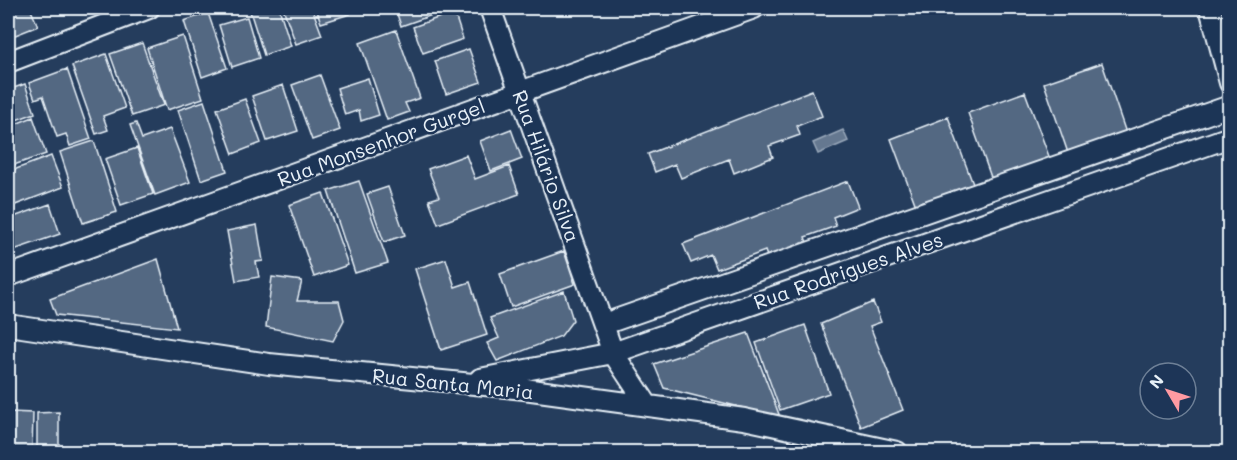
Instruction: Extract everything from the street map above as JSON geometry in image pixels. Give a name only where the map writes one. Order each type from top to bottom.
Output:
[{"type":"street","points":[[8,62],[127,11],[149,8]]},
{"type":"street","name":"Rua Hilário Silva","points":[[490,8],[613,353],[648,406]]},
{"type":"street","name":"Rua Monsenhor Gurgel","points":[[8,276],[520,93],[726,12],[754,8]]},
{"type":"street","points":[[1210,8],[1230,83]]},
{"type":"street","name":"Rua Rodrigues Alves","points":[[604,324],[1230,106]]},
{"type":"street","name":"Rua Rodrigues Alves","points":[[460,383],[613,353],[1230,137]]},
{"type":"street","name":"Rua Santa Maria","points":[[8,325],[268,364],[460,383],[744,419],[897,453]]},
{"type":"water","points":[[843,130],[848,141],[818,154],[813,143]]},
{"type":"building","points":[[8,8],[30,8],[38,26],[8,38]]},
{"type":"building","points":[[249,8],[279,8],[291,46],[264,55]]},
{"type":"building","points":[[283,8],[312,8],[322,35],[296,44]]},
{"type":"building","points":[[316,8],[347,8],[350,14],[321,23]]},
{"type":"building","points":[[395,8],[452,8],[401,26]]},
{"type":"building","points":[[454,12],[463,39],[423,53],[413,27]]},
{"type":"building","points":[[208,13],[227,68],[202,77],[184,21]]},
{"type":"building","points":[[247,17],[259,58],[232,67],[219,25]]},
{"type":"building","points":[[396,30],[420,98],[405,103],[409,112],[387,120],[360,43]]},
{"type":"building","points":[[183,36],[203,98],[167,110],[147,48]]},
{"type":"building","points":[[142,43],[164,105],[132,116],[110,54]]},
{"type":"building","points":[[469,49],[481,82],[446,94],[435,61]]},
{"type":"building","points":[[106,54],[125,108],[103,116],[108,130],[96,134],[72,66]]},
{"type":"building","points":[[1102,63],[1126,133],[1068,153],[1044,83]]},
{"type":"building","points":[[67,69],[91,139],[70,146],[66,134],[57,137],[43,96],[35,99],[29,83]]},
{"type":"building","points":[[320,75],[340,130],[312,140],[292,85]]},
{"type":"building","points":[[368,78],[379,115],[361,121],[359,110],[345,115],[337,88]]},
{"type":"building","points":[[25,84],[35,113],[8,123],[8,90]]},
{"type":"building","points":[[283,85],[298,131],[267,141],[252,96]]},
{"type":"building","points":[[812,90],[822,116],[797,126],[800,135],[769,146],[773,157],[734,173],[729,159],[681,178],[675,164],[655,172],[648,154]]},
{"type":"building","points":[[1025,92],[1050,159],[992,180],[968,113]]},
{"type":"building","points":[[245,99],[261,143],[233,154],[217,109]]},
{"type":"building","points":[[204,101],[227,171],[201,180],[178,110]]},
{"type":"building","points":[[33,117],[46,154],[8,167],[8,127]]},
{"type":"building","points":[[948,117],[973,184],[916,206],[891,139]]},
{"type":"building","points":[[136,123],[142,139],[170,129],[190,182],[155,195],[130,125]]},
{"type":"building","points":[[511,129],[522,159],[491,171],[480,141]]},
{"type":"building","points":[[94,141],[117,212],[83,223],[60,152]]},
{"type":"building","points":[[137,148],[153,194],[121,205],[105,159]]},
{"type":"building","points":[[466,155],[475,179],[509,166],[519,194],[438,224],[429,200],[439,197],[428,169]]},
{"type":"building","points":[[51,156],[63,187],[10,207],[8,172]]},
{"type":"building","points":[[359,181],[388,263],[355,273],[328,191]]},
{"type":"building","points":[[848,181],[858,207],[833,217],[836,226],[805,237],[809,248],[770,264],[765,251],[717,269],[711,255],[691,263],[683,244]]},
{"type":"building","points":[[388,187],[405,235],[384,242],[367,194]]},
{"type":"building","points":[[323,193],[348,265],[314,277],[289,205]]},
{"type":"building","points":[[50,204],[60,234],[8,252],[8,219]]},
{"type":"building","points":[[257,225],[263,261],[256,262],[259,277],[236,281],[227,231]]},
{"type":"building","points":[[564,251],[575,284],[511,307],[500,274]]},
{"type":"building","points":[[158,259],[177,328],[56,315],[50,299]]},
{"type":"building","points":[[446,259],[455,287],[470,282],[487,335],[441,350],[415,269]]},
{"type":"building","points":[[272,277],[302,281],[297,301],[339,301],[344,320],[333,341],[266,327]]},
{"type":"building","points":[[564,291],[573,320],[561,336],[497,361],[487,343],[499,338],[490,318]]},
{"type":"building","points":[[873,302],[881,322],[870,326],[903,410],[861,427],[821,324]]},
{"type":"building","points":[[805,325],[829,393],[780,410],[756,343]]},
{"type":"building","points":[[748,333],[780,417],[664,388],[654,364]]},
{"type":"building","points":[[8,412],[33,413],[32,452],[8,452]]},
{"type":"building","points":[[59,412],[59,450],[37,450],[37,413]]}]
